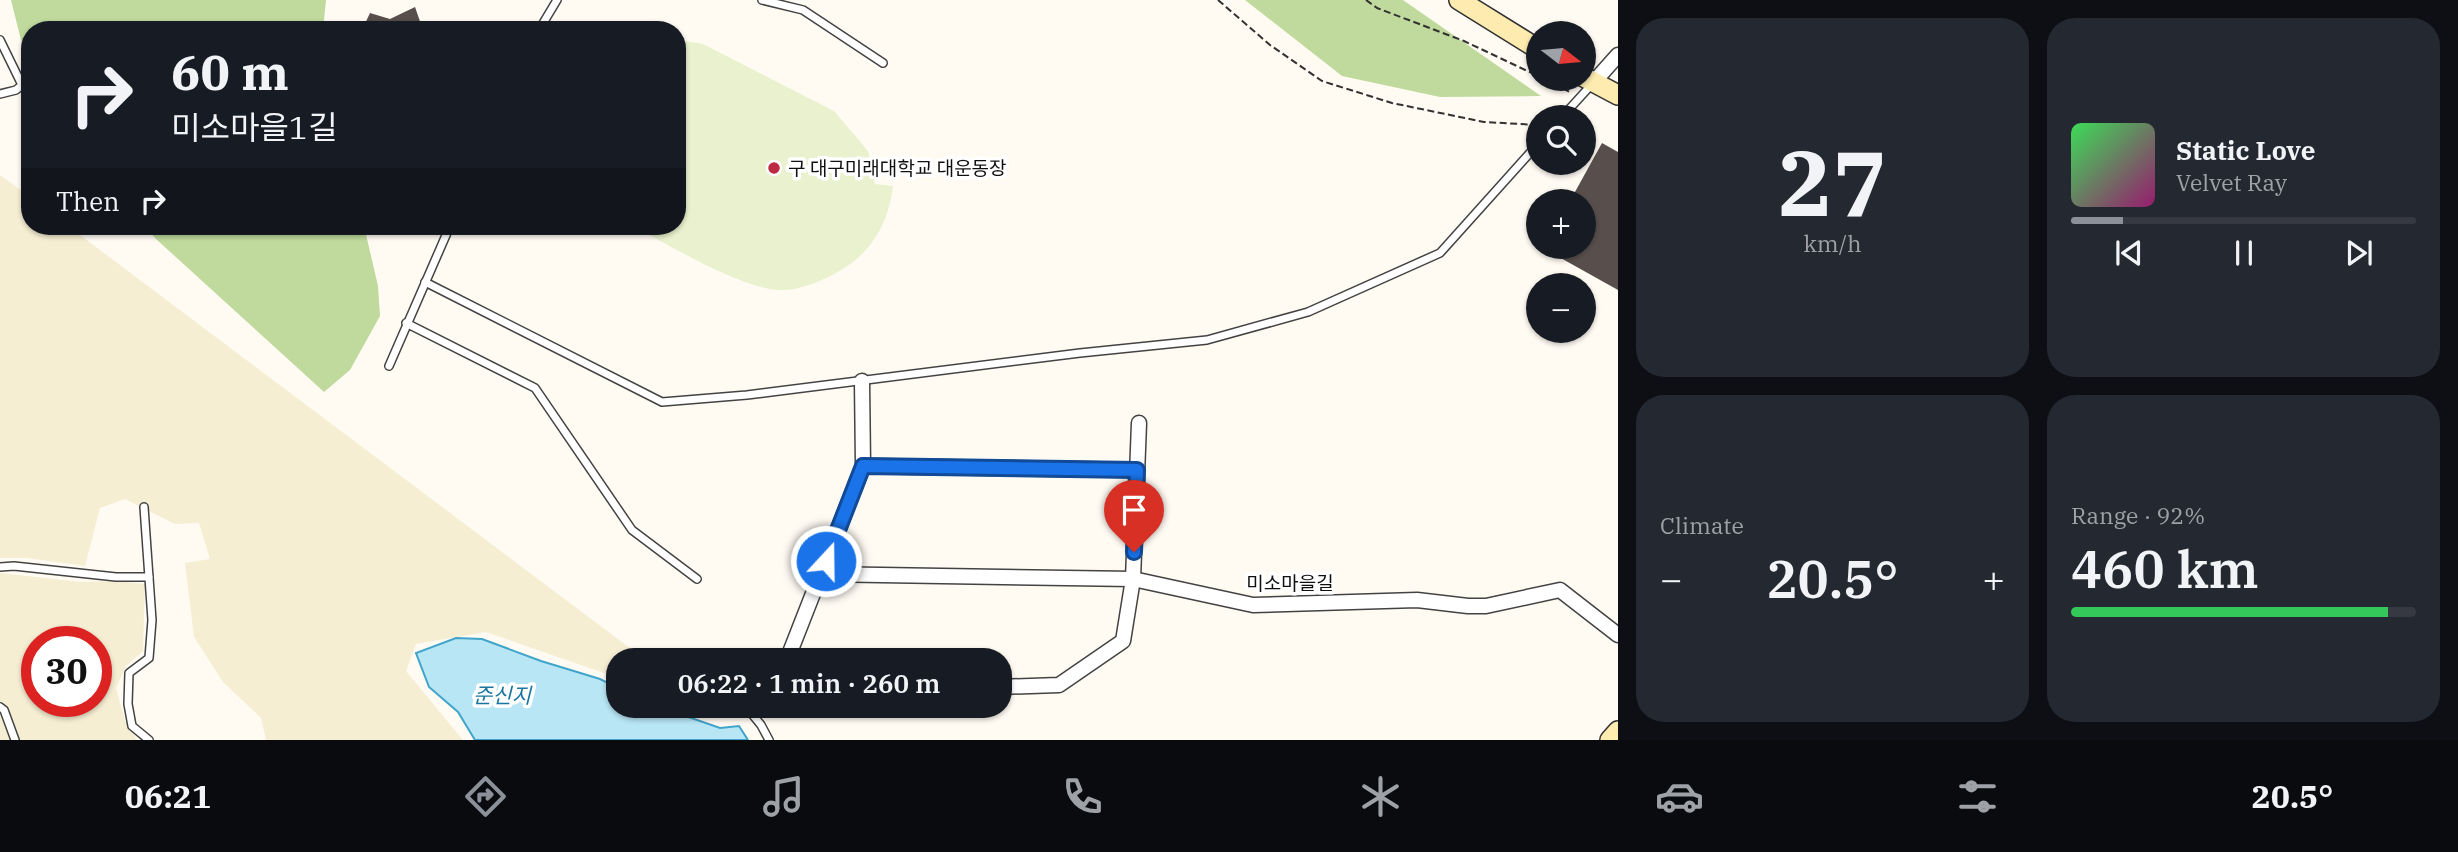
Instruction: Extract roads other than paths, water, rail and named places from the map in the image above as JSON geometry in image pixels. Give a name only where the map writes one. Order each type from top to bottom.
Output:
[{"type":"street","points":[[1459,0],[1526,42]]},
{"type":"street","points":[[1596,76],[1618,55]]},
{"type":"street","points":[[1596,88],[1618,95]]},
{"type":"street","points":[[792,648],[863,466],[862,381]]},
{"type":"street","points":[[1012,687],[1059,685],[1123,641],[1133,579],[1139,423]]},
{"type":"street","points":[[863,466],[1137,470]]},
{"type":"street","name":"미소마을길","points":[[820,574],[1133,579],[1253,605],[1417,600],[1486,606],[1560,590],[1618,635]]},
{"type":"street","points":[[1610,740],[1618,731]]},
{"type":"lane","points":[[544,21],[557,0]]},
{"type":"lane","points":[[762,0],[803,10],[883,63]]},
{"type":"lane","points":[[0,40],[21,83]]},
{"type":"lane","points":[[0,94],[21,86]]},
{"type":"lane","points":[[425,282],[662,402],[747,395],[1207,340],[1308,312],[1440,253],[1526,157]]},
{"type":"lane","points":[[389,366],[446,235]]},
{"type":"lane","points":[[406,323],[535,388],[632,530],[697,579]]},
{"type":"lane","points":[[144,507],[152,620],[149,658],[129,673],[128,704],[132,726],[149,740]]},
{"type":"lane","points":[[0,567],[14,566],[116,577],[149,577]]},
{"type":"lane","points":[[0,707],[4,710],[15,740]]},
{"type":"lane","points":[[756,718],[769,740]]},
{"type":"water","name":"준신지","points":[[456,638],[482,639],[606,682],[606,718],[691,718],[720,728],[739,726],[748,740],[475,740],[458,712],[429,687],[416,653]]},
{"type":"place","name":"구 대구미래대학교 대운동장","points":[[774,168]]}]
